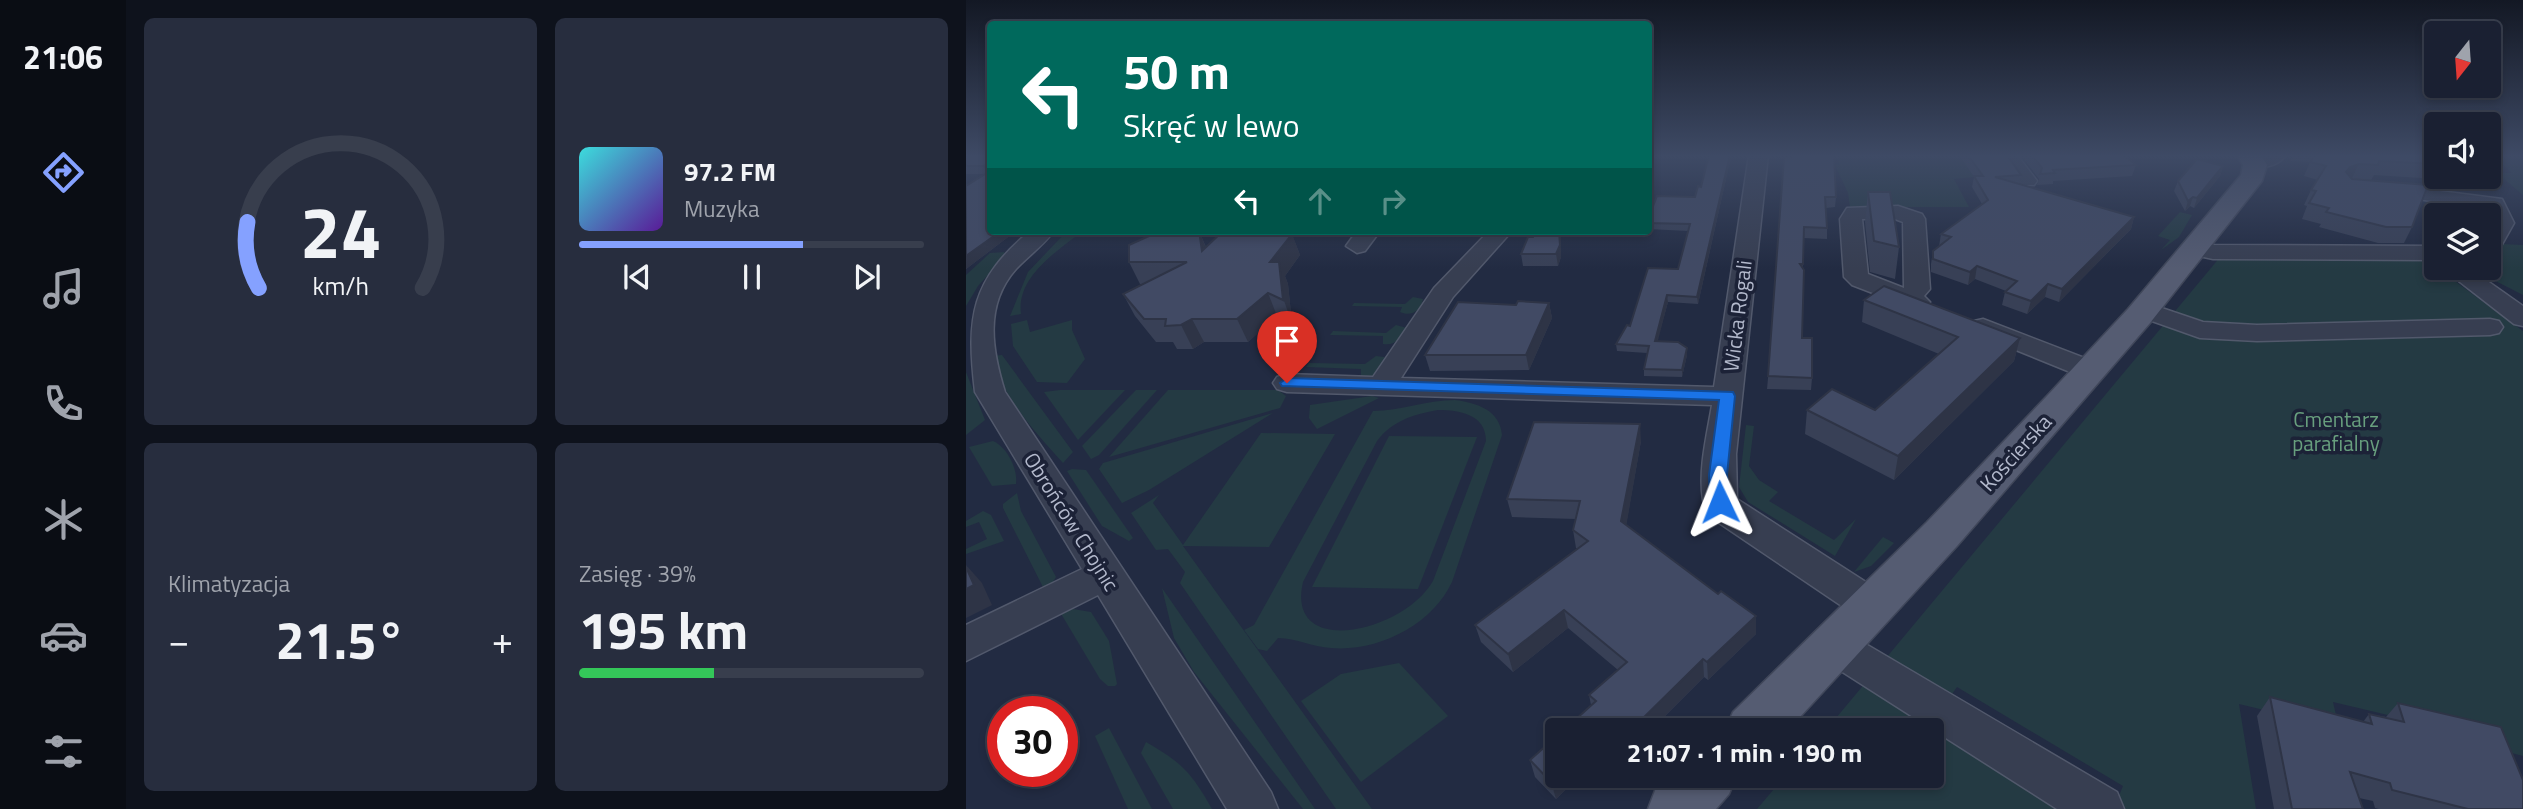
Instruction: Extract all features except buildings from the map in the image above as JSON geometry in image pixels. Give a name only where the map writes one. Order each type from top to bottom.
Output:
[{"type":"main road","name":"Kościerska","points":[[1763,718],[1942,534],[2144,310],[2239,193]]},
{"type":"main road","points":[[1677,809],[1697,788]]},
{"type":"street","name":"Wicka Rogali","points":[[1754,193],[1718,475],[1720,502],[1731,514],[1871,606]]},
{"type":"street","points":[[2431,193],[2495,203]]},
{"type":"street","name":"Obrońców Chojnic","points":[[1039,235],[998,276],[971,329],[990,392],[1254,809]]},
{"type":"street","points":[[1382,385],[1443,293],[1497,235]]},
{"type":"street","points":[[2193,248],[2213,252],[2424,254]]},
{"type":"street","points":[[2471,280],[2523,318]]},
{"type":"street","points":[[1906,298],[2090,370]]},
{"type":"street","points":[[2144,310],[2200,330],[2257,333],[2490,327]]},
{"type":"street","points":[[1287,383],[1382,385],[1680,404],[1727,396]]},
{"type":"street","points":[[966,644],[1104,575]]},
{"type":"street","points":[[1833,645],[2100,809]]},
{"type":"green space","points":[[1848,193],[1961,193],[1969,207],[1850,207]]},
{"type":"green space","points":[[2180,212],[2192,215],[2179,237],[2161,250],[2170,240],[2158,236]]},
{"type":"green space","points":[[1063,235],[1078,235],[1040,266],[1025,288],[1021,314],[1010,316],[1028,272]]},
{"type":"green space","points":[[2501,245],[2523,245],[2523,295],[2494,280],[2501,280]]},
{"type":"green space","points":[[1004,252],[1005,256],[978,286],[966,306],[966,275],[990,253]]},
{"type":"green space","name":"Cmentarz parafialny","points":[[2221,256],[2422,257],[2424,280],[2453,280],[2523,331],[2523,756],[2489,747],[2485,738],[2333,702],[2339,728],[2239,704],[2256,809],[1757,809],[1775,788],[1944,788],[1944,718],[1836,718]],"holes":[[[1957,687],[2123,786],[2114,808],[1945,704]]]},
{"type":"green space","points":[[1413,297],[1423,299],[1418,310],[1412,313],[1400,312],[1402,307],[1352,306],[1354,303],[1405,304]]},
{"type":"green space","points":[[1027,320],[1030,332],[1072,320],[1072,330],[1085,359],[1067,383],[1037,382],[1013,346],[1011,324]]},
{"type":"green space","points":[[1396,325],[1407,328],[1391,344],[1383,344],[1383,336],[1330,335],[1333,331],[1386,333]]},
{"type":"green space","points":[[1002,355],[1073,452],[1063,463],[1021,414],[1004,387],[991,356]]},
{"type":"green space","points":[[1376,356],[1387,360],[1371,377],[1361,378],[1361,369],[1306,367],[1309,363],[1365,364]]},
{"type":"green space","points":[[966,372],[985,420],[966,435]]},
{"type":"green space","points":[[1125,390],[1078,440],[1044,392]]},
{"type":"green space","points":[[1136,390],[1157,390],[1099,455],[1091,459],[1082,446]]},
{"type":"green space","points":[[1168,390],[1278,390],[1286,396],[1280,408],[1109,457]]},
{"type":"green space","points":[[1372,396],[1379,398],[1317,429],[1309,418],[1310,405]]},
{"type":"green space","points":[[1444,400],[1463,401],[1486,409],[1497,419],[1502,435],[1452,582],[1443,597],[1417,623],[1385,640],[1349,648],[1331,648],[1278,638],[1267,651],[1258,649],[1244,630],[1254,625],[1373,411]],"holes":[[[1446,410],[1470,415],[1476,419],[1485,432],[1486,441],[1433,581],[1418,599],[1398,614],[1374,624],[1350,630],[1328,629],[1312,622],[1302,606],[1303,582],[1377,441],[1389,428],[1412,416]]]},
{"type":"green space","points":[[1273,413],[1149,490],[1122,503],[1099,469],[1103,463]]},
{"type":"green space","points":[[1746,425],[1754,426],[1749,466],[1759,480],[1778,492],[1769,501],[1834,540],[1856,519],[1835,556],[1748,502],[1739,487]]},
{"type":"green space","points":[[1261,433],[1335,434],[1269,547],[1183,546],[1372,809],[1336,809],[1180,583],[1185,572],[1168,549],[1156,550],[1131,513],[1159,495],[1153,503],[1183,545]]},
{"type":"green space","points":[[1389,436],[1477,437],[1418,589],[1312,587]]},
{"type":"green space","points":[[993,441],[1003,448],[1010,459],[1016,484],[992,486],[969,447]]},
{"type":"green space","points":[[1086,470],[1133,538],[1129,541],[1102,526],[1067,471]]},
{"type":"green space","points":[[1017,493],[1021,511],[1056,577],[1046,593],[1003,508],[1003,504]]},
{"type":"green space","points":[[983,511],[991,515],[1004,541],[966,554],[966,549],[987,539],[979,522],[966,527],[966,521]]},
{"type":"green space","points":[[1883,537],[1894,543],[1871,566],[1854,572]]},
{"type":"green space","points":[[1162,588],[1315,809],[1303,809],[1194,672],[1174,638]]},
{"type":"green space","points":[[1073,609],[1091,612],[1109,641],[1117,684],[1115,686],[1108,686],[1100,679],[1060,612]]},
{"type":"green space","points":[[1399,663],[1448,716],[1361,782],[1301,701],[1341,674]]},
{"type":"green space","points":[[1109,728],[1152,809],[1128,809],[1095,736]]},
{"type":"green space","points":[[1146,742],[1185,770],[1212,809],[1173,809],[1141,753]]},
{"type":"route","points":[[1287,383],[1727,396],[1717,489],[1720,502]]}]
